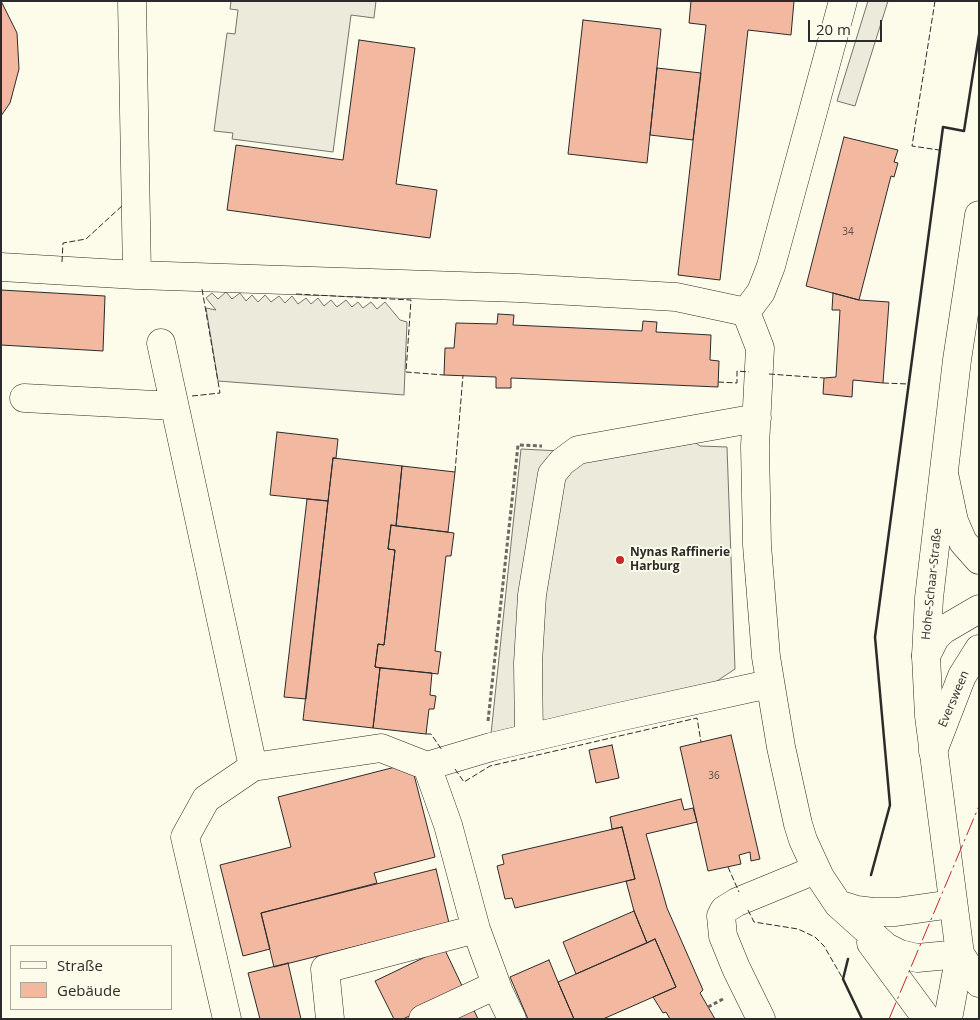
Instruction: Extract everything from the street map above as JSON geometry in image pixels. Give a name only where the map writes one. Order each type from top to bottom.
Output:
[{"type":"main road","points":[[132,1],[137,275]]},
{"type":"main road","points":[[746,312],[761,292],[771,266],[843,1]]},
{"type":"main road","name":"Hohe-Schaar-Straße","points":[[948,1019],[960,954],[933,751],[926,656],[929,598],[957,360],[979,215]]},
{"type":"main road","points":[[1,267],[137,275],[518,288],[676,297],[746,312]]},
{"type":"main road","points":[[746,312],[760,348],[757,418],[757,545],[769,684],[798,824],[815,870],[838,904],[874,938],[900,954],[917,958],[960,954]]},
{"type":"main road","points":[[161,344],[253,768]]},
{"type":"main road","points":[[24,398],[174,406]]},
{"type":"main road","points":[[529,738],[528,664],[532,595],[552,474],[562,462],[578,450],[757,418]]},
{"type":"main road","points":[[944,473],[954,521],[963,542],[979,560]]},
{"type":"main road","points":[[929,598],[966,627]]},
{"type":"main road","points":[[926,656],[935,638],[966,627],[979,610]]},
{"type":"main road","name":"Eversween","points":[[933,751],[958,685],[979,649]]},
{"type":"main road","points":[[227,1019],[185,837],[206,800],[253,768],[381,748],[427,766],[529,738],[744,688],[769,684]]},
{"type":"main road","points":[[427,766],[448,825],[476,929],[496,985],[512,1019]]},
{"type":"main road","points":[[761,1019],[736,968],[723,936],[720,916],[724,910],[737,902],[815,870]]},
{"type":"main road","points":[[838,904],[857,910],[873,912],[896,912],[952,904]]},
{"type":"main road","points":[[857,923],[927,1019]]},
{"type":"main road","points":[[330,1019],[325,969],[476,929]]},
{"type":"main road","name":"Hohe-Schaar-Straße","points":[[960,954],[979,983]]},
{"type":"main road","points":[[423,1019],[496,985]]},
{"type":"shaded area","points":[[231,1],[376,1],[374,18],[351,15],[333,152],[232,139],[233,133],[214,131],[227,33],[235,34],[238,10],[230,9]]},
{"type":"shaded area","points":[[868,1],[888,1],[855,106],[837,101]]},
{"type":"shaded area","points":[[226,292],[232,299],[240,293],[246,301],[252,295],[258,302],[265,295],[271,302],[279,296],[285,303],[292,296],[298,304],[306,298],[311,304],[318,298],[324,306],[331,300],[337,307],[346,300],[352,307],[358,302],[363,308],[371,302],[377,309],[385,302],[400,320],[407,322],[404,395],[218,381],[206,308],[216,310],[206,298],[212,293],[218,299]]},
{"type":"shaded area","name":"Nynas Raffinerie Harburg","points":[[675,427],[700,446],[727,447],[735,669],[714,683],[491,734],[521,449],[561,451]]},
{"type":"building","points":[[1,1],[17,33],[19,69],[10,103],[1,116]]},
{"type":"building","points":[[691,1],[794,1],[791,35],[748,30],[720,280],[678,275],[706,25],[689,23]]},
{"type":"building","points":[[583,20],[661,29],[647,163],[568,154]]},
{"type":"building","points":[[359,40],[415,48],[396,184],[437,190],[430,238],[227,210],[236,145],[343,160]]},
{"type":"building","points":[[657,68],[701,73],[693,140],[650,135]]},
{"type":"building","points":[[844,137],[898,150],[894,162],[898,163],[894,177],[891,176],[859,300],[806,286]]},
{"type":"building","points":[[1,290],[105,296],[103,351],[1,345]]},
{"type":"building","points":[[833,293],[859,300],[889,302],[883,383],[853,380],[852,397],[823,394],[824,378],[836,377],[840,310],[832,310]]},
{"type":"building","points":[[498,314],[514,315],[513,325],[642,331],[643,321],[657,322],[656,332],[711,335],[710,360],[719,361],[718,387],[511,378],[511,388],[496,388],[496,377],[444,375],[445,348],[454,348],[456,323],[497,324]]},
{"type":"building","points":[[277,432],[338,439],[336,458],[333,458],[328,501],[270,495]]},
{"type":"building","points":[[333,458],[402,466],[396,526],[391,525],[388,549],[395,550],[384,645],[378,644],[375,667],[380,668],[373,728],[303,720]]},
{"type":"building","points":[[402,466],[455,472],[448,532],[396,526]]},
{"type":"building","points":[[307,499],[328,501],[306,699],[284,697]]},
{"type":"building","points":[[391,525],[454,533],[451,556],[446,556],[435,651],[441,652],[438,674],[375,667],[378,644],[384,645],[395,550],[388,549]]},
{"type":"building","points":[[380,668],[432,673],[430,695],[436,696],[434,709],[429,709],[426,734],[373,728]]},
{"type":"building","points":[[731,735],[760,859],[751,861],[750,852],[739,855],[741,864],[708,871],[680,747]]},
{"type":"building","points":[[612,745],[619,778],[596,783],[589,750]]},
{"type":"building","points":[[411,763],[435,857],[374,873],[377,883],[261,913],[270,949],[243,956],[220,865],[291,847],[278,797]]},
{"type":"building","points":[[681,799],[684,810],[693,808],[697,822],[646,834],[667,908],[703,990],[700,993],[715,1019],[670,1019],[666,1012],[663,1013],[653,997],[676,987],[655,939],[647,943],[634,911],[626,881],[635,879],[622,827],[612,829],[610,817]]},
{"type":"building","points":[[622,827],[635,879],[515,908],[512,898],[505,899],[497,866],[504,864],[502,855]]},
{"type":"building","points":[[436,869],[449,923],[274,967],[261,913]]},
{"type":"building","points":[[634,911],[647,943],[576,974],[563,942]]},
{"type":"building","points":[[655,939],[676,987],[603,1019],[574,1019],[558,982]]},
{"type":"building","points":[[444,948],[464,990],[403,1019],[394,1019],[375,981]]},
{"type":"building","points":[[549,960],[574,1019],[528,1019],[510,977]]},
{"type":"building","points":[[288,963],[301,1019],[260,1019],[248,973]]},
{"type":"building","points":[[472,1006],[478,1019],[444,1019]]},
{"type":"fence","points":[[935,1],[912,146],[939,150]]},
{"type":"fence","points":[[62,262],[63,243],[86,239],[123,205]]},
{"type":"fence","points":[[192,396],[220,393],[202,289]]},
{"type":"fence","points":[[296,294],[411,300],[406,372],[444,375]]},
{"type":"fence","points":[[718,382],[737,383],[737,371],[749,372]]},
{"type":"fence","points":[[769,374],[824,378]]},
{"type":"fence","points":[[455,472],[463,375]]},
{"type":"fence","points":[[883,383],[908,384]]},
{"type":"fence","points":[[455,769],[464,782],[490,766],[697,718],[701,742]]},
{"type":"fence","points":[[426,734],[431,734],[442,750]]},
{"type":"fence","points":[[728,867],[739,892]]},
{"type":"fence","points":[[748,910],[754,922],[798,929],[815,937],[824,946],[843,979]]},
{"type":"wall","points":[[871,875],[890,805],[875,637],[943,127],[964,131],[979,35]]},
{"type":"wall","points":[[848,959],[843,979],[862,1019]]},
{"type":"power","points":[[889,1019],[979,806]]},
{"type":"place","name":"Nynas Raffinerie Harburg","points":[[620,560]]}]
